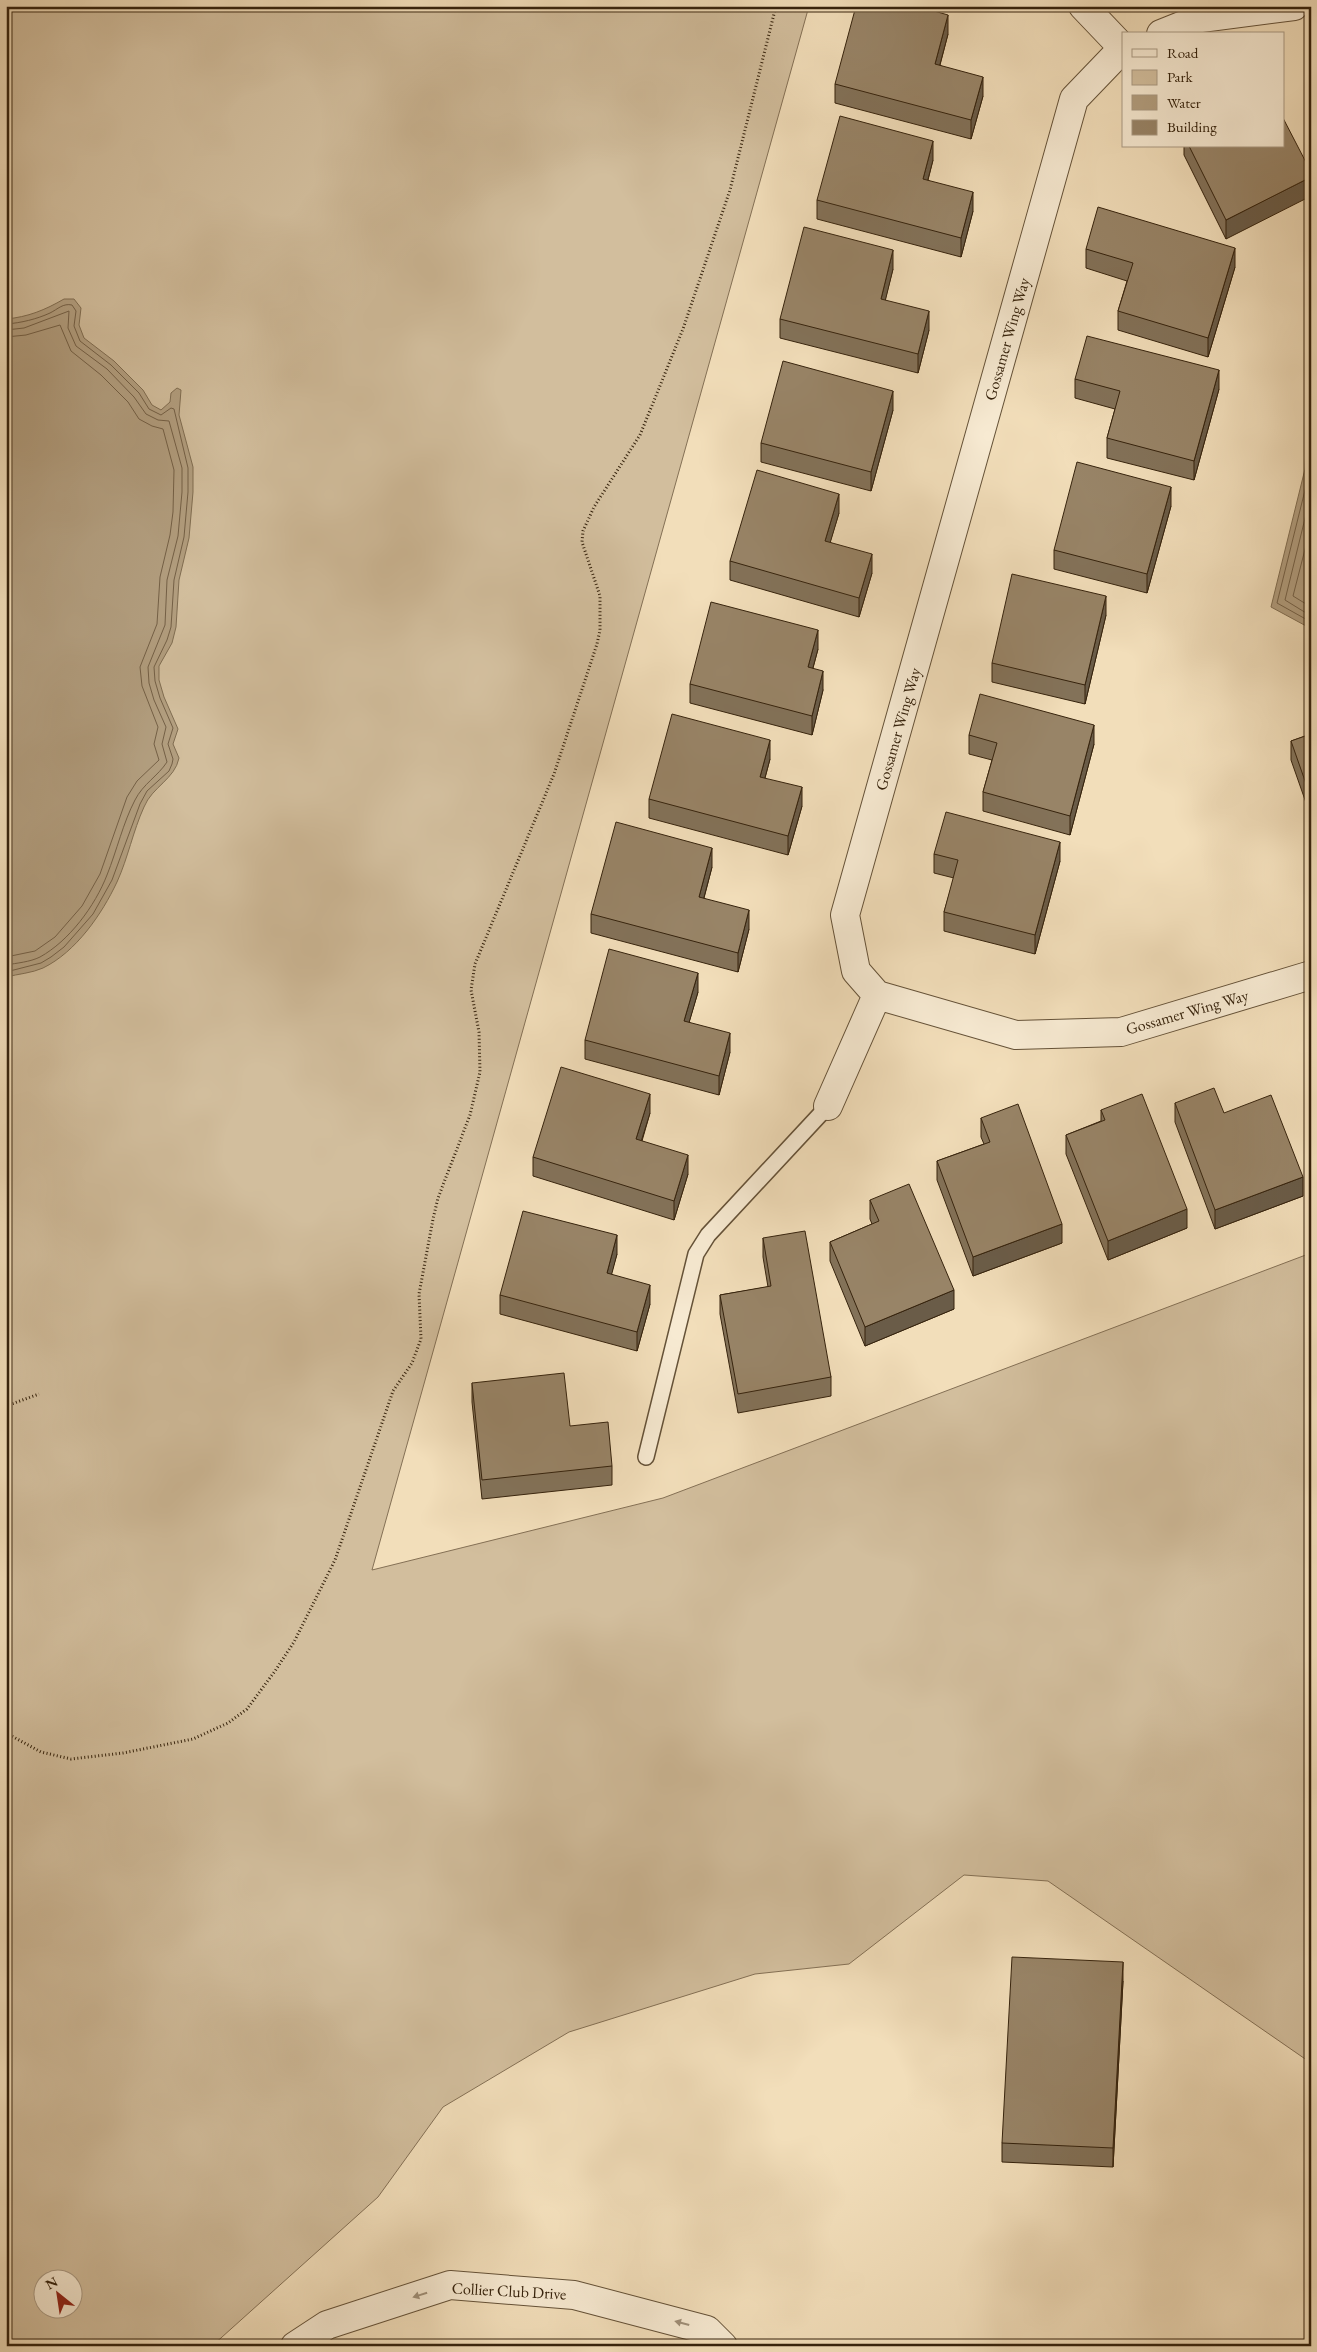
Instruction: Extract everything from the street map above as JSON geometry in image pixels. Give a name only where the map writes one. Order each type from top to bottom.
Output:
[{"type":"street","points":[[1082,6],[1122,47]]},
{"type":"street","points":[[1166,32],[1201,18],[1294,6]]},
{"type":"street","name":"Gossamer Wing Way","points":[[1122,49],[1074,99],[846,916],[856,971],[877,995],[1016,1035],[1121,1032],[1310,979]]},
{"type":"street","points":[[828,1106],[877,995]]},
{"type":"street","name":"Collier Club Drive","points":[[295,2346],[328,2326],[450,2285],[574,2294],[707,2330],[723,2346]]},
{"type":"lane","points":[[646,1456],[696,1254],[708,1235],[828,1106]]},
{"type":"path","points":[[6,1733],[41,1752],[71,1759],[176,1744],[206,1735],[237,1717],[257,1696],[294,1642],[323,1586],[346,1533],[393,1391],[412,1363],[421,1339],[419,1294],[433,1219],[438,1198],[470,1115],[480,1072],[479,1032],[471,990],[474,964],[554,774],[597,644],[600,630],[600,596],[582,542],[583,531],[594,507],[640,435],[683,329],[730,190],[776,6]]},
{"type":"path","points":[[6,1406],[39,1394]]},
{"type":"green space","points":[[6,6],[809,6],[372,1570],[663,1498],[1311,1253],[1311,2063],[1048,1881],[964,1875],[849,1964],[755,1974],[569,2032],[443,2107],[378,2197],[212,2346],[6,2346]]},
{"type":"water","points":[[64,299],[74,299],[81,308],[79,325],[84,338],[114,361],[143,390],[152,405],[161,410],[170,402],[171,393],[177,388],[181,390],[179,415],[193,467],[193,492],[189,538],[179,580],[176,627],[172,643],[159,666],[159,680],[164,697],[178,729],[173,744],[179,758],[173,772],[148,800],[140,816],[117,882],[104,907],[87,931],[66,952],[43,968],[6,977],[6,319],[22,317]]},
{"type":"water","points":[[1311,331],[1311,627],[1308,627],[1271,607],[1305,469]]},
{"type":"building","points":[[856,6],[917,6],[948,15],[935,64],[983,77],[971,120],[835,84]]},
{"type":"building","points":[[840,116],[933,141],[923,179],[973,192],[961,238],[817,200]]},
{"type":"building","points":[[1284,120],[1311,172],[1311,177],[1226,220],[1190,148],[1284,148]]},
{"type":"building","points":[[1098,207],[1235,248],[1208,338],[1118,311],[1133,263],[1086,249]]},
{"type":"building","points":[[804,227],[893,250],[881,299],[929,311],[918,354],[780,319]]},
{"type":"building","points":[[1087,336],[1219,370],[1194,461],[1107,438],[1120,391],[1075,379]]},
{"type":"building","points":[[783,361],[893,391],[871,472],[761,443]]},
{"type":"building","points":[[1077,462],[1171,487],[1147,574],[1054,550]]},
{"type":"building","points":[[757,470],[839,494],[825,541],[872,554],[859,598],[730,561]]},
{"type":"building","points":[[1012,574],[1106,596],[1085,685],[992,663]]},
{"type":"building","points":[[711,602],[818,630],[808,667],[823,671],[812,716],[690,684]]},
{"type":"building","points":[[980,694],[1094,725],[1070,816],[983,792],[997,743],[969,735]]},
{"type":"building","points":[[672,714],[770,740],[760,777],[802,787],[788,836],[649,799]]},
{"type":"building","points":[[1311,734],[1311,798],[1291,741]]},
{"type":"building","points":[[946,812],[1060,842],[1035,935],[944,912],[958,860],[934,854]]},
{"type":"building","points":[[616,822],[712,848],[699,897],[749,910],[738,953],[591,914]]},
{"type":"building","points":[[609,949],[698,973],[684,1021],[730,1033],[719,1076],[585,1040]]},
{"type":"building","points":[[561,1067],[650,1094],[636,1139],[688,1155],[674,1201],[533,1157]]},
{"type":"building","points":[[1214,1088],[1224,1113],[1271,1095],[1303,1177],[1215,1210],[1175,1103]]},
{"type":"building","points":[[1142,1094],[1187,1209],[1108,1241],[1066,1135],[1105,1120],[1101,1110]]},
{"type":"building","points":[[1018,1104],[1062,1224],[973,1257],[937,1161],[990,1142],[981,1118]]},
{"type":"building","points":[[909,1184],[954,1290],[865,1327],[830,1242],[879,1221],[870,1200]]},
{"type":"building","points":[[523,1211],[617,1235],[607,1273],[650,1285],[637,1332],[500,1295]]},
{"type":"building","points":[[805,1231],[831,1377],[738,1394],[720,1295],[771,1286],[763,1238]]},
{"type":"building","points":[[564,1373],[570,1426],[608,1422],[612,1466],[482,1480],[472,1383]]},
{"type":"building","points":[[1012,1957],[1123,1962],[1113,2148],[1002,2143]]}]
